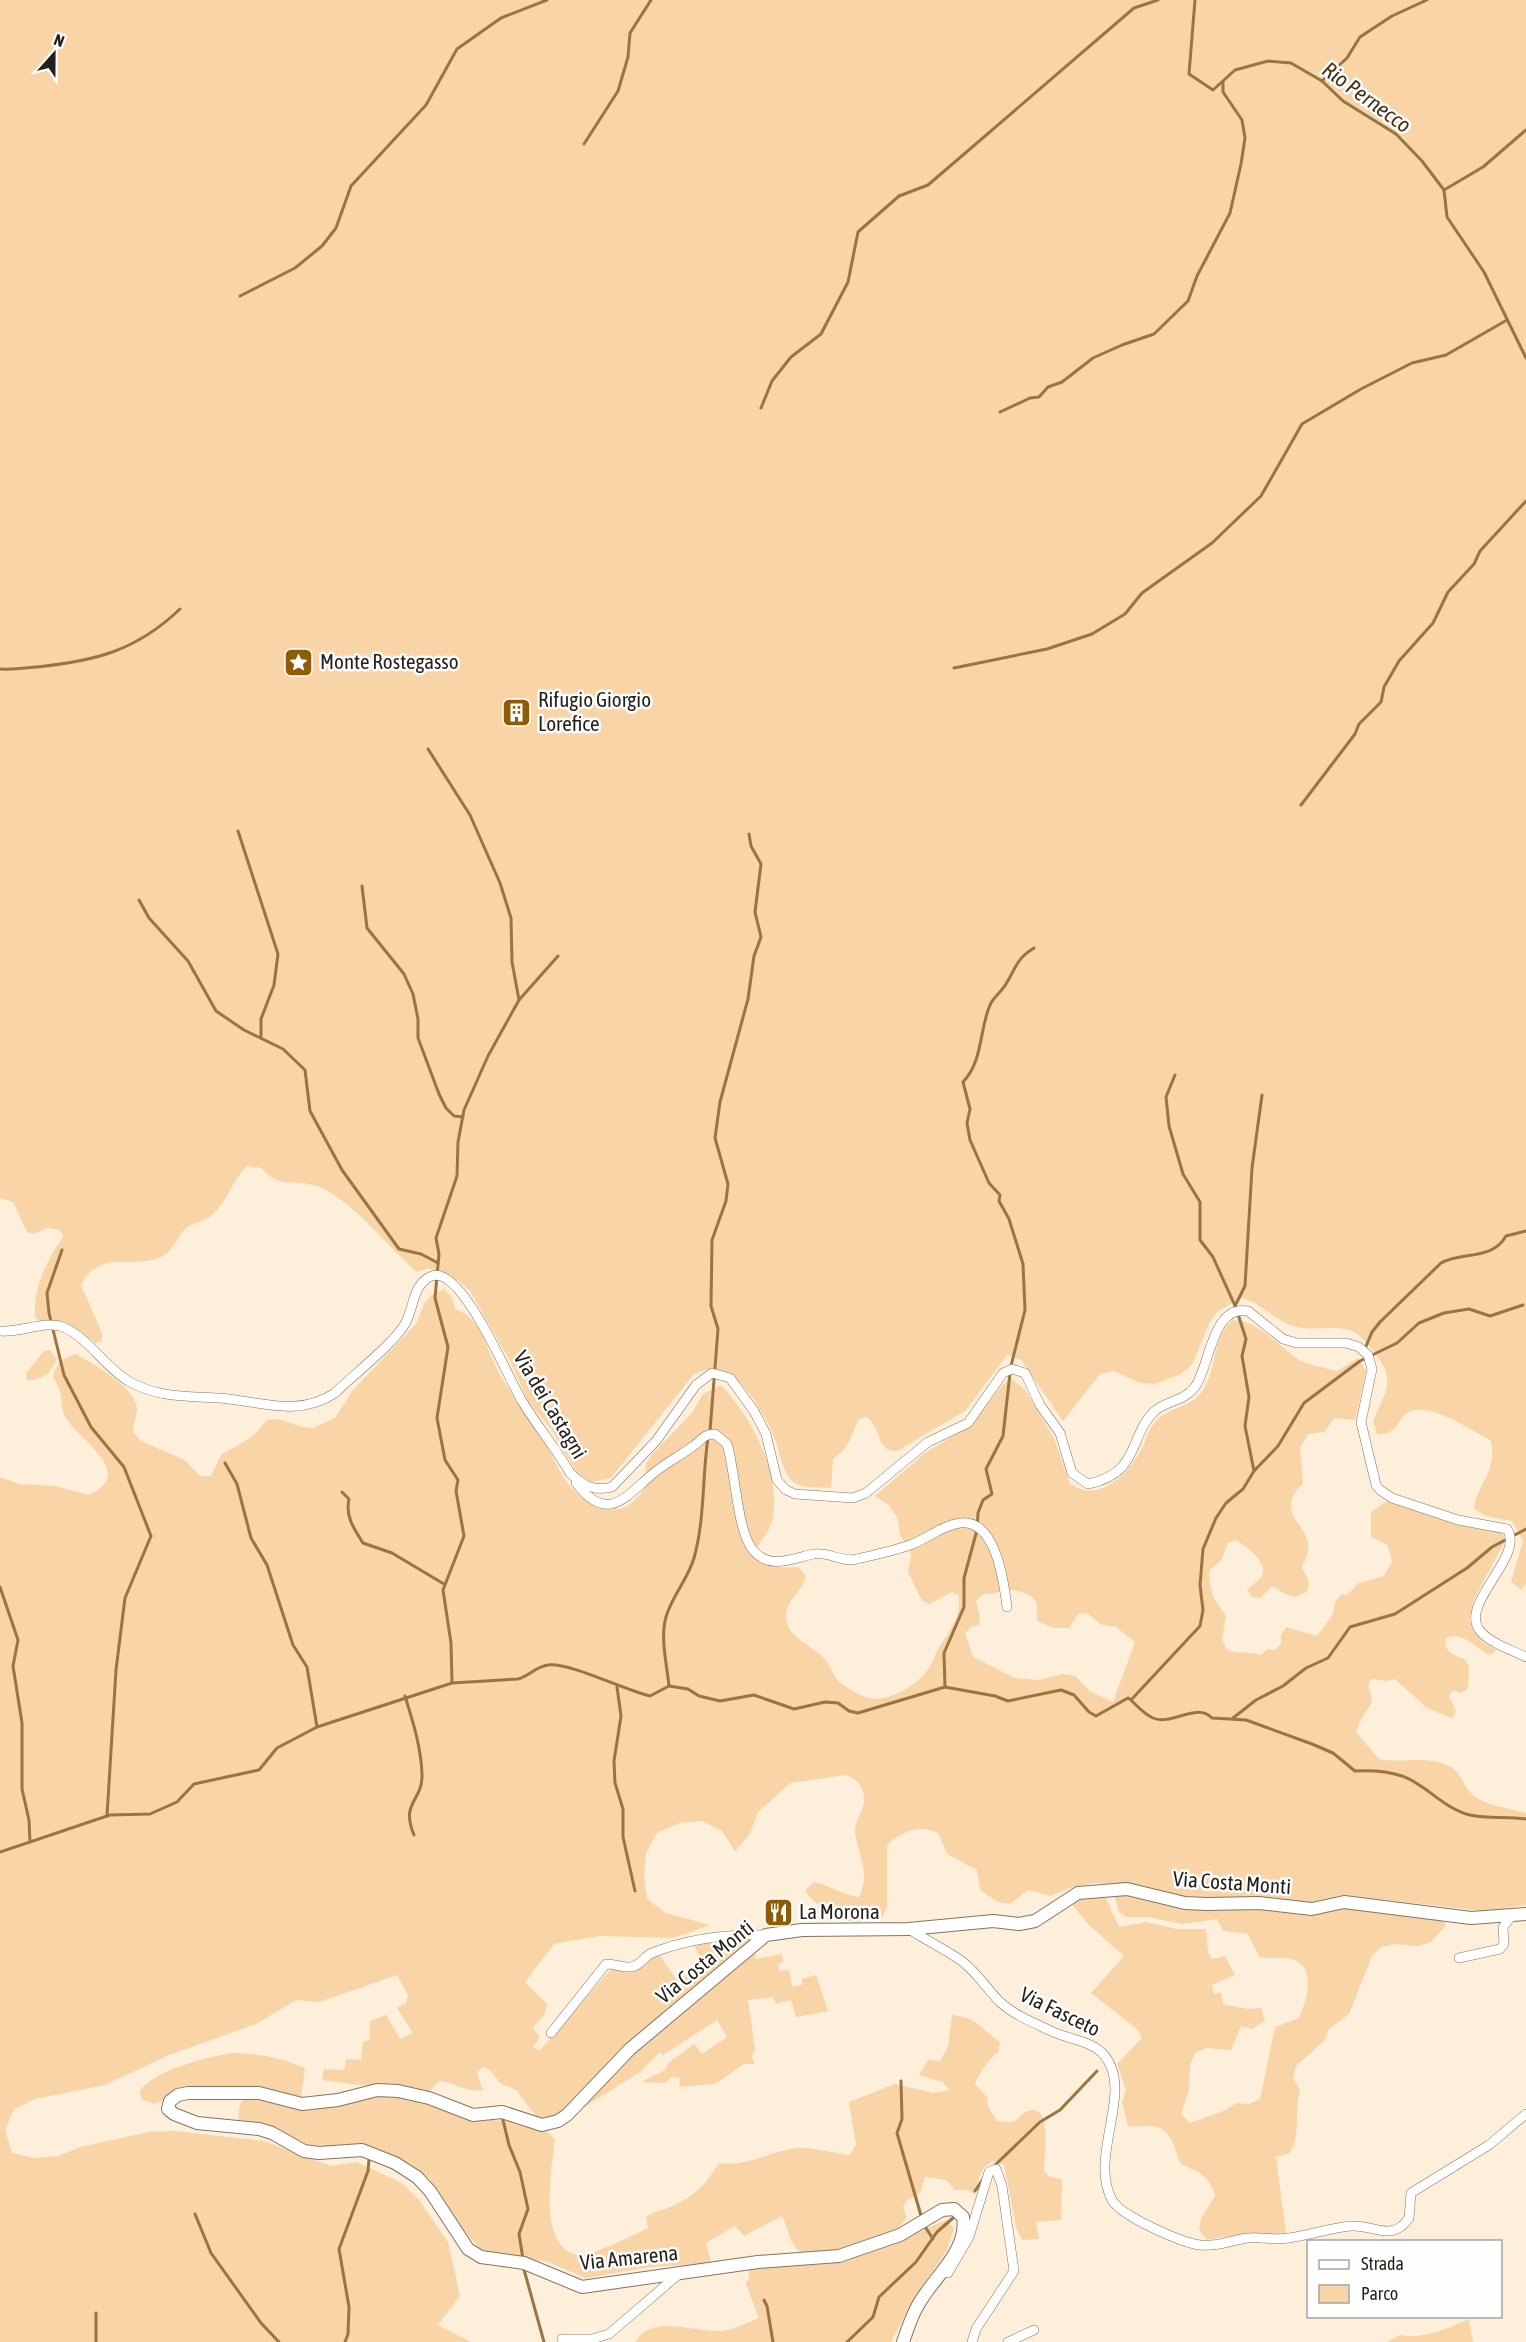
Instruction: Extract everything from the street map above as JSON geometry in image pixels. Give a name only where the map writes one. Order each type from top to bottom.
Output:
[{"type":"street","name":"Via dei Castagni","points":[[0,1331],[20,1332],[43,1325],[63,1327],[130,1382],[168,1395],[220,1398],[269,1407],[303,1406],[319,1402],[335,1393],[395,1338],[406,1322],[420,1284],[433,1275],[440,1275],[455,1285],[483,1325],[522,1401],[570,1473],[580,1483],[594,1489],[612,1487],[656,1441],[696,1385],[706,1376],[718,1373],[730,1378],[760,1421],[773,1470],[786,1490],[795,1494],[858,1497],[928,1442],[968,1423],[1003,1373],[1016,1369],[1025,1373],[1029,1378],[1040,1405],[1060,1433],[1072,1473],[1082,1482],[1095,1483],[1113,1474],[1127,1461],[1155,1411],[1181,1399],[1194,1387],[1224,1319],[1234,1311],[1248,1311],[1283,1339],[1297,1343],[1346,1343],[1359,1347],[1368,1355],[1372,1369],[1361,1422],[1376,1485],[1392,1498],[1458,1520],[1507,1529],[1510,1534],[1510,1546],[1476,1611],[1476,1625],[1489,1638],[1526,1657]]},
{"type":"street","points":[[570,1473],[588,1495],[603,1503],[617,1503],[623,1501],[648,1478],[704,1437],[715,1434],[727,1444],[733,1486],[746,1538],[751,1548],[761,1557],[780,1562],[826,1553],[852,1560],[909,1545],[956,1524],[969,1523],[982,1531],[998,1560],[1007,1607]]},
{"type":"street","name":"Via Costa Monti","points":[[168,2109],[170,2101],[188,2092],[259,2093],[302,2104],[338,2100],[377,2090],[429,2098],[473,2115],[502,2112],[542,2124],[558,2121],[567,2115],[630,2049],[766,1935],[802,1930],[909,1929],[993,1921],[1019,1924],[1035,1921],[1078,1893],[1127,1889],[1185,1903],[1249,1903],[1312,1908],[1344,1902],[1471,1918],[1511,1917],[1526,1914]]},
{"type":"street","points":[[1459,1958],[1500,1949],[1504,1944],[1503,1927],[1511,1917]]},
{"type":"street","name":"Via Fasceto","points":[[909,1929],[962,1960],[978,1975],[1000,2003],[1017,2014],[1054,2033],[1098,2049],[1104,2054],[1112,2066],[1116,2088],[1104,2152],[1108,2190],[1119,2208],[1145,2223],[1198,2244],[1222,2246],[1248,2238],[1287,2238],[1352,2226],[1383,2233],[1406,2222],[1411,2214],[1411,2193],[1488,2145],[1526,2114]]},
{"type":"street","points":[[551,2033],[606,1964],[630,1968],[640,1964],[649,1954],[672,1947],[738,1934],[766,1935]]},
{"type":"street","name":"Via Amarena","points":[[168,2109],[174,2114],[197,2123],[259,2129],[272,2133],[304,2151],[319,2154],[362,2150],[395,2163],[417,2177],[430,2191],[468,2249],[481,2257],[524,2263],[582,2287],[758,2262],[839,2256],[900,2235],[942,2210],[954,2209],[963,2217],[964,2228],[951,2260],[917,2306],[903,2342]]},
{"type":"street","points":[[939,2277],[943,2277],[957,2261],[977,2215],[989,2172],[992,2169],[998,2170],[1014,2271],[976,2329],[972,2342]]},
{"type":"street","points":[[562,2339],[591,2339],[609,2334],[680,2272]]},
{"type":"street","points":[[1008,2342],[1034,2330]]},
{"type":"green space","points":[[0,0],[1526,0],[1526,1583],[1522,1590],[1511,1582],[1523,1541],[1512,1521],[1486,1516],[1474,1509],[1491,1462],[1491,1441],[1441,1415],[1420,1410],[1411,1411],[1402,1417],[1391,1431],[1377,1435],[1373,1421],[1386,1390],[1387,1375],[1378,1358],[1363,1339],[1352,1331],[1342,1329],[1293,1326],[1241,1298],[1217,1312],[1209,1324],[1192,1365],[1181,1374],[1155,1384],[1140,1383],[1114,1371],[1100,1374],[1063,1421],[1021,1360],[1007,1355],[965,1411],[897,1451],[885,1447],[871,1421],[866,1417],[859,1419],[847,1445],[833,1459],[831,1488],[805,1487],[791,1480],[783,1465],[774,1436],[753,1398],[732,1376],[720,1370],[707,1370],[693,1375],[611,1478],[590,1482],[577,1473],[551,1429],[528,1401],[511,1363],[470,1291],[459,1281],[428,1268],[417,1272],[364,1219],[328,1191],[310,1184],[277,1180],[261,1168],[247,1166],[217,1209],[209,1217],[184,1230],[167,1253],[156,1259],[145,1261],[110,1263],[99,1266],[89,1273],[81,1285],[102,1333],[102,1341],[96,1343],[63,1323],[39,1321],[35,1316],[35,1305],[39,1284],[46,1265],[63,1237],[60,1230],[47,1228],[34,1234],[27,1232],[13,1202],[0,1198]]},
{"type":"green space","points":[[444,1289],[452,1298],[455,1309],[471,1318],[481,1333],[501,1376],[542,1437],[564,1478],[577,1494],[602,1508],[614,1510],[629,1505],[635,1499],[645,1488],[646,1464],[652,1454],[692,1413],[703,1394],[721,1385],[743,1412],[752,1428],[768,1463],[772,1481],[774,1498],[772,1522],[752,1556],[763,1563],[774,1566],[798,1567],[806,1576],[787,1611],[789,1628],[823,1657],[842,1684],[858,1694],[874,1699],[892,1696],[918,1681],[931,1665],[959,1609],[959,1595],[952,1592],[929,1604],[922,1601],[908,1572],[911,1555],[900,1535],[898,1519],[889,1505],[875,1496],[925,1453],[972,1424],[1003,1384],[1012,1379],[1025,1390],[1054,1438],[1070,1484],[1091,1491],[1110,1484],[1127,1470],[1140,1452],[1151,1427],[1157,1420],[1200,1394],[1210,1376],[1221,1336],[1233,1320],[1253,1325],[1293,1356],[1308,1364],[1337,1371],[1358,1358],[1366,1371],[1355,1420],[1334,1418],[1324,1432],[1308,1434],[1300,1448],[1303,1483],[1294,1494],[1291,1511],[1307,1540],[1308,1552],[1302,1567],[1309,1582],[1308,1590],[1294,1597],[1272,1586],[1261,1598],[1252,1597],[1247,1590],[1261,1577],[1263,1572],[1260,1561],[1236,1540],[1228,1543],[1222,1559],[1210,1570],[1209,1579],[1213,1597],[1226,1616],[1222,1640],[1227,1650],[1261,1655],[1267,1649],[1275,1650],[1281,1644],[1281,1635],[1286,1627],[1317,1636],[1332,1616],[1336,1600],[1342,1594],[1347,1595],[1359,1583],[1384,1576],[1392,1561],[1387,1545],[1371,1537],[1371,1512],[1387,1501],[1441,1519],[1501,1532],[1505,1537],[1504,1543],[1474,1599],[1469,1620],[1482,1642],[1496,1650],[1490,1655],[1463,1638],[1457,1636],[1445,1639],[1448,1650],[1466,1660],[1469,1667],[1468,1688],[1461,1693],[1453,1690],[1449,1696],[1456,1711],[1452,1718],[1427,1708],[1395,1679],[1387,1681],[1371,1679],[1368,1687],[1371,1704],[1356,1732],[1379,1759],[1421,1760],[1447,1765],[1455,1770],[1475,1797],[1526,1813],[1526,1905],[1484,1911],[1343,1895],[1310,1902],[1231,1897],[1188,1900],[1128,1885],[1095,1883],[1072,1887],[1051,1896],[1028,1890],[1010,1904],[998,1902],[980,1890],[977,1870],[947,1854],[938,1833],[918,1829],[898,1836],[887,1845],[887,1906],[883,1916],[867,1921],[850,1921],[824,1909],[812,1900],[805,1890],[814,1882],[859,1897],[864,1872],[855,1827],[864,1800],[862,1788],[856,1780],[846,1775],[790,1783],[758,1812],[750,1834],[735,1851],[722,1831],[702,1821],[679,1823],[657,1833],[646,1853],[644,1876],[647,1899],[666,1913],[710,1925],[674,1938],[599,1936],[554,1944],[525,1982],[547,2004],[545,2013],[533,2028],[540,2037],[533,2047],[539,2051],[612,1968],[637,1968],[656,1956],[660,1956],[676,1979],[680,1979],[703,1964],[694,1945],[750,1937],[755,1941],[562,2115],[544,2119],[536,2116],[516,2090],[500,2083],[490,2070],[482,2067],[477,2074],[483,2090],[477,2091],[439,2081],[427,2094],[322,2080],[324,2069],[344,2070],[346,2059],[361,2060],[363,2042],[370,2040],[370,2021],[386,2015],[400,2039],[413,2033],[397,2008],[406,2003],[408,1995],[397,1975],[319,2002],[296,2000],[256,2024],[169,2055],[105,2085],[35,2099],[14,2109],[5,2130],[12,2153],[34,2158],[58,2156],[80,2147],[149,2132],[174,2131],[264,2141],[331,2166],[357,2162],[402,2183],[419,2200],[448,2242],[460,2296],[438,2325],[471,2342],[0,2342],[0,1477],[19,1484],[55,1486],[89,1495],[103,1486],[108,1476],[106,1466],[100,1456],[71,1425],[62,1409],[60,1392],[53,1376],[56,1367],[67,1357],[76,1354],[112,1376],[129,1392],[137,1408],[133,1432],[141,1441],[185,1460],[200,1476],[211,1476],[221,1455],[252,1437],[267,1420],[279,1419],[302,1427],[313,1428],[335,1418],[353,1390],[416,1324],[425,1302],[433,1294]],"holes":[[[1011,1590],[1026,1594],[1033,1599],[1037,1605],[1037,1621],[1053,1628],[1069,1628],[1078,1614],[1087,1613],[1100,1624],[1116,1627],[1135,1642],[1113,1702],[1091,1692],[1075,1676],[1062,1674],[1039,1680],[1015,1678],[973,1657],[965,1633],[971,1627],[979,1625],[980,1617],[976,1601],[982,1595]]]},
{"type":"green space","points":[[50,1350],[57,1359],[52,1368],[46,1375],[27,1381],[26,1373],[44,1351]]},
{"type":"green space","points":[[1128,1892],[1228,1907],[1324,1912],[1348,1907],[1443,1920],[1446,1925],[1431,1942],[1419,1946],[1394,1944],[1381,1947],[1372,1956],[1349,2014],[1329,2029],[1324,2041],[1296,2066],[1293,2078],[1300,2090],[1295,2138],[1290,2153],[1276,2157],[1286,2233],[1207,2240],[1199,2230],[1201,2218],[1215,2196],[1207,2179],[1181,2164],[1172,2141],[1165,2131],[1153,2126],[1128,2126],[1122,2102],[1126,2090],[1117,2064],[1142,2038],[1138,2030],[1091,1993],[1124,1956],[1089,1925],[1070,1902],[1081,1895],[1105,1896],[1119,1927],[1146,1922],[1177,1929],[1206,1929],[1208,1952],[1212,1959],[1225,1956],[1235,1975],[1212,1985],[1214,1994],[1221,1992],[1223,2004],[1248,2009],[1261,2008],[1265,2021],[1252,2029],[1241,2026],[1231,2050],[1206,2048],[1195,2053],[1190,2065],[1189,2090],[1181,2114],[1190,2123],[1226,2110],[1236,2103],[1248,2104],[1260,2099],[1275,2027],[1299,2018],[1308,1988],[1306,1972],[1303,1966],[1293,1959],[1259,1957],[1248,1934],[1223,1931],[1217,1919],[1183,1924],[1148,1917],[1126,1917],[1119,1912],[1114,1894]]},
{"type":"green space","points":[[754,1951],[756,1959],[782,1954],[783,1962],[778,1964],[779,1971],[789,1970],[792,1987],[802,1985],[802,1979],[816,1975],[828,2011],[796,2017],[791,2000],[776,2004],[773,1997],[748,2000],[755,2049],[752,2057],[755,2064],[744,2064],[715,2084],[679,2087],[680,2078],[671,2077],[665,2083],[641,2082],[665,2070],[668,2063],[694,2044],[702,2054],[727,2037],[717,2020],[663,2055],[660,2052],[640,2072],[578,2111],[630,2055]]},
{"type":"green space","points":[[952,2015],[974,2021],[1000,2042],[999,2051],[985,2066],[975,2084],[987,2097],[988,2106],[997,2121],[1013,2122],[1028,2111],[1036,2110],[1041,2115],[1046,2144],[1044,2171],[1050,2177],[1062,2179],[1061,2220],[1036,2222],[1039,2239],[1022,2240],[1016,2227],[1004,2165],[995,2161],[983,2170],[975,2195],[968,2190],[954,2190],[947,2180],[925,2177],[920,2193],[906,2201],[903,2208],[907,2217],[898,2228],[848,2247],[817,2253],[805,2253],[798,2250],[782,2216],[744,2236],[735,2226],[706,2243],[711,2262],[707,2264],[649,2267],[586,2278],[545,2261],[494,2254],[479,2248],[461,2227],[430,2179],[411,2164],[384,2152],[306,2144],[270,2126],[238,2120],[240,2103],[246,2098],[297,2100],[380,2095],[419,2101],[483,2119],[522,2122],[540,2127],[555,2140],[550,2188],[552,2224],[557,2239],[566,2250],[579,2255],[614,2244],[648,2228],[646,2217],[681,2202],[694,2193],[710,2177],[719,2163],[739,2163],[797,2148],[849,2155],[856,2145],[849,2102],[895,2084],[933,2093],[949,2090],[943,2082],[919,2075],[928,2060],[940,2061],[948,2047]]},
{"type":"green space","points":[[231,2053],[269,2057],[305,2068],[301,2098],[168,2098],[154,2104],[141,2099],[140,2091],[157,2076],[182,2066]]},
{"type":"green space","points":[[947,2220],[954,2228],[947,2250],[914,2299],[891,2342],[635,2342],[644,2333],[654,2328],[665,2326],[728,2330],[759,2318],[746,2284],[749,2269],[799,2262],[817,2265],[843,2262]]},
{"type":"green space","points":[[1469,2319],[1473,2342],[1387,2342],[1400,2335],[1418,2336],[1436,2332]]},
{"type":"waterway","points":[[240,296],[295,268],[322,246],[336,228],[351,186],[426,105],[457,49],[501,18],[547,0]]},
{"type":"waterway","points":[[584,144],[618,91],[628,57],[630,33],[651,0]]},
{"type":"waterway","points":[[761,408],[772,381],[791,357],[821,334],[848,282],[858,232],[899,196],[928,185],[1134,8],[1158,0]]},
{"type":"waterway","name":"Rio Pernecco","points":[[1195,0],[1189,74],[1213,90],[1235,70],[1268,61],[1291,63],[1322,81],[1343,101],[1396,134],[1422,161],[1444,190],[1447,217],[1484,272],[1526,358]]},
{"type":"waterway","points":[[1322,81],[1347,58],[1360,37],[1392,16],[1427,0]]},
{"type":"waterway","points":[[1000,412],[1030,398],[1039,397],[1048,387],[1062,382],[1093,358],[1154,334],[1188,301],[1197,276],[1230,213],[1241,164],[1245,138],[1242,120],[1223,92],[1223,82]]},
{"type":"waterway","points":[[1444,190],[1483,167],[1526,130]]},
{"type":"waterway","points":[[954,668],[1047,649],[1092,634],[1125,614],[1142,593],[1212,543],[1261,496],[1302,424],[1361,389],[1412,363],[1446,355],[1507,320]]},
{"type":"waterway","points":[[1301,805],[1355,734],[1359,724],[1381,702],[1384,687],[1399,661],[1433,623],[1448,592],[1474,564],[1480,551],[1526,501]]},
{"type":"waterway","points":[[0,669],[58,665],[114,652],[147,635],[180,609]]},
{"type":"waterway","points":[[428,749],[470,815],[500,883],[511,918],[512,962],[519,1000]]},
{"type":"waterway","points":[[238,831],[278,954],[274,985],[261,1019],[261,1038]]},
{"type":"waterway","points":[[710,1431],[718,1329],[711,1306],[712,1240],[726,1201],[728,1184],[715,1138],[720,1102],[748,999],[754,956],[761,937],[755,912],[761,864],[751,846],[749,834]]},
{"type":"waterway","points":[[362,886],[367,928],[404,974],[413,994],[418,1019],[418,1038],[439,1094],[446,1108],[454,1116],[463,1117]]},
{"type":"waterway","points":[[139,900],[149,918],[188,961],[216,1011],[244,1030],[283,1049],[305,1070],[310,1111],[342,1170],[399,1249],[421,1254],[438,1263]]},
{"type":"waterway","points":[[1011,1366],[1025,1310],[1023,1264],[1009,1219],[999,1201],[1000,1195],[989,1183],[970,1140],[967,1123],[970,1109],[963,1082],[975,1064],[991,1003],[1004,987],[1020,960],[1034,948]]},
{"type":"waterway","points":[[452,1683],[451,1643],[443,1590],[464,1536],[456,1491],[458,1480],[445,1460],[437,1418],[448,1347],[435,1298],[439,1254],[436,1238],[457,1176],[458,1142],[464,1110],[488,1056],[519,1000],[558,956]]},
{"type":"waterway","points":[[1175,1075],[1166,1097],[1169,1126],[1183,1174],[1200,1202],[1200,1240],[1213,1257],[1236,1308],[1246,1339],[1242,1356],[1249,1397],[1245,1426],[1254,1471]]},
{"type":"waterway","points":[[1235,1306],[1245,1286],[1252,1168],[1262,1095]]},
{"type":"waterway","points":[[1364,1351],[1372,1332],[1380,1322],[1441,1263],[1493,1249],[1506,1236],[1526,1231]]},
{"type":"waterway","points":[[62,1250],[47,1293],[49,1313],[64,1375],[91,1427],[124,1467],[151,1536],[125,1598],[116,1670],[107,1816]]},
{"type":"waterway","points":[[0,1852],[110,1815],[150,1814],[177,1802],[194,1784],[259,1770],[277,1748],[317,1727],[452,1683],[518,1679],[548,1665],[583,1672],[650,1696],[669,1686],[688,1689],[699,1696],[720,1701],[754,1695],[794,1709],[825,1702],[838,1703],[849,1711],[858,1713],[945,1687],[995,1696],[1008,1701],[1061,1690],[1074,1695],[1089,1712],[1096,1716],[1128,1698],[1131,1700],[1200,1626],[1203,1610],[1200,1585],[1203,1549],[1216,1518],[1226,1503],[1243,1489],[1254,1471],[1278,1446],[1304,1403],[1360,1361],[1397,1343],[1419,1323],[1444,1313],[1469,1309],[1490,1316],[1523,1305]]},
{"type":"waterway","points":[[945,1687],[944,1653],[964,1607],[964,1578],[977,1530],[978,1513],[983,1500],[992,1494],[986,1469],[1003,1436],[1010,1373]]},
{"type":"waterway","points":[[669,1686],[664,1625],[669,1609],[691,1566],[698,1543],[708,1438]]},
{"type":"waterway","points":[[225,1463],[237,1484],[251,1538],[267,1565],[293,1645],[307,1667],[317,1727]]},
{"type":"waterway","points":[[342,1492],[349,1499],[349,1517],[363,1543],[392,1553],[444,1584]]},
{"type":"waterway","points":[[1233,1718],[1256,1700],[1283,1686],[1306,1668],[1328,1658],[1350,1627],[1395,1614],[1467,1568],[1492,1547],[1526,1529]]},
{"type":"waterway","points":[[0,1587],[18,1640],[13,1666],[22,1723],[22,1789],[29,1820],[30,1842]]},
{"type":"waterway","points":[[617,1687],[621,1716],[614,1761],[615,1783],[623,1809],[623,1837],[635,1891]]},
{"type":"waterway","points":[[405,1696],[414,1725],[422,1774],[419,1791],[409,1815],[414,1835]]},
{"type":"waterway","points":[[1131,1700],[1141,1710],[1160,1720],[1199,1712],[1212,1718],[1246,1720],[1333,1753],[1355,1771],[1385,1772],[1411,1780],[1460,1812],[1477,1816],[1526,1819]]},
{"type":"waterway","points":[[993,2167],[1040,2122],[1060,2110],[1097,2071]]},
{"type":"waterway","points":[[901,2081],[902,2119],[897,2133],[922,2219]]},
{"type":"waterway","points":[[502,2116],[509,2145],[520,2172],[528,2209],[519,2234],[523,2259]]},
{"type":"waterway","points":[[345,2342],[348,2334],[349,2307],[339,2249],[368,2171],[369,2159]]},
{"type":"waterway","points":[[975,2191],[983,2179]]},
{"type":"waterway","points":[[195,2214],[211,2253],[261,2323],[279,2342]]},
{"type":"waterway","points":[[847,2342],[873,2317],[879,2297],[916,2262],[937,2232],[953,2218]]},
{"type":"waterway","points":[[924,2225],[933,2239]]},
{"type":"waterway","points":[[523,2266],[544,2342]]},
{"type":"waterway","points":[[764,2300],[773,2342]]},
{"type":"waterway","points":[[96,2313],[96,2342]]},
{"type":"place","name":"Monte Rostegasso","points":[[299,662]]},
{"type":"place","name":"Rifugio Giorgio Lorefice","points":[[517,712]]},
{"type":"place","name":"La Morona","points":[[778,1912]]}]
